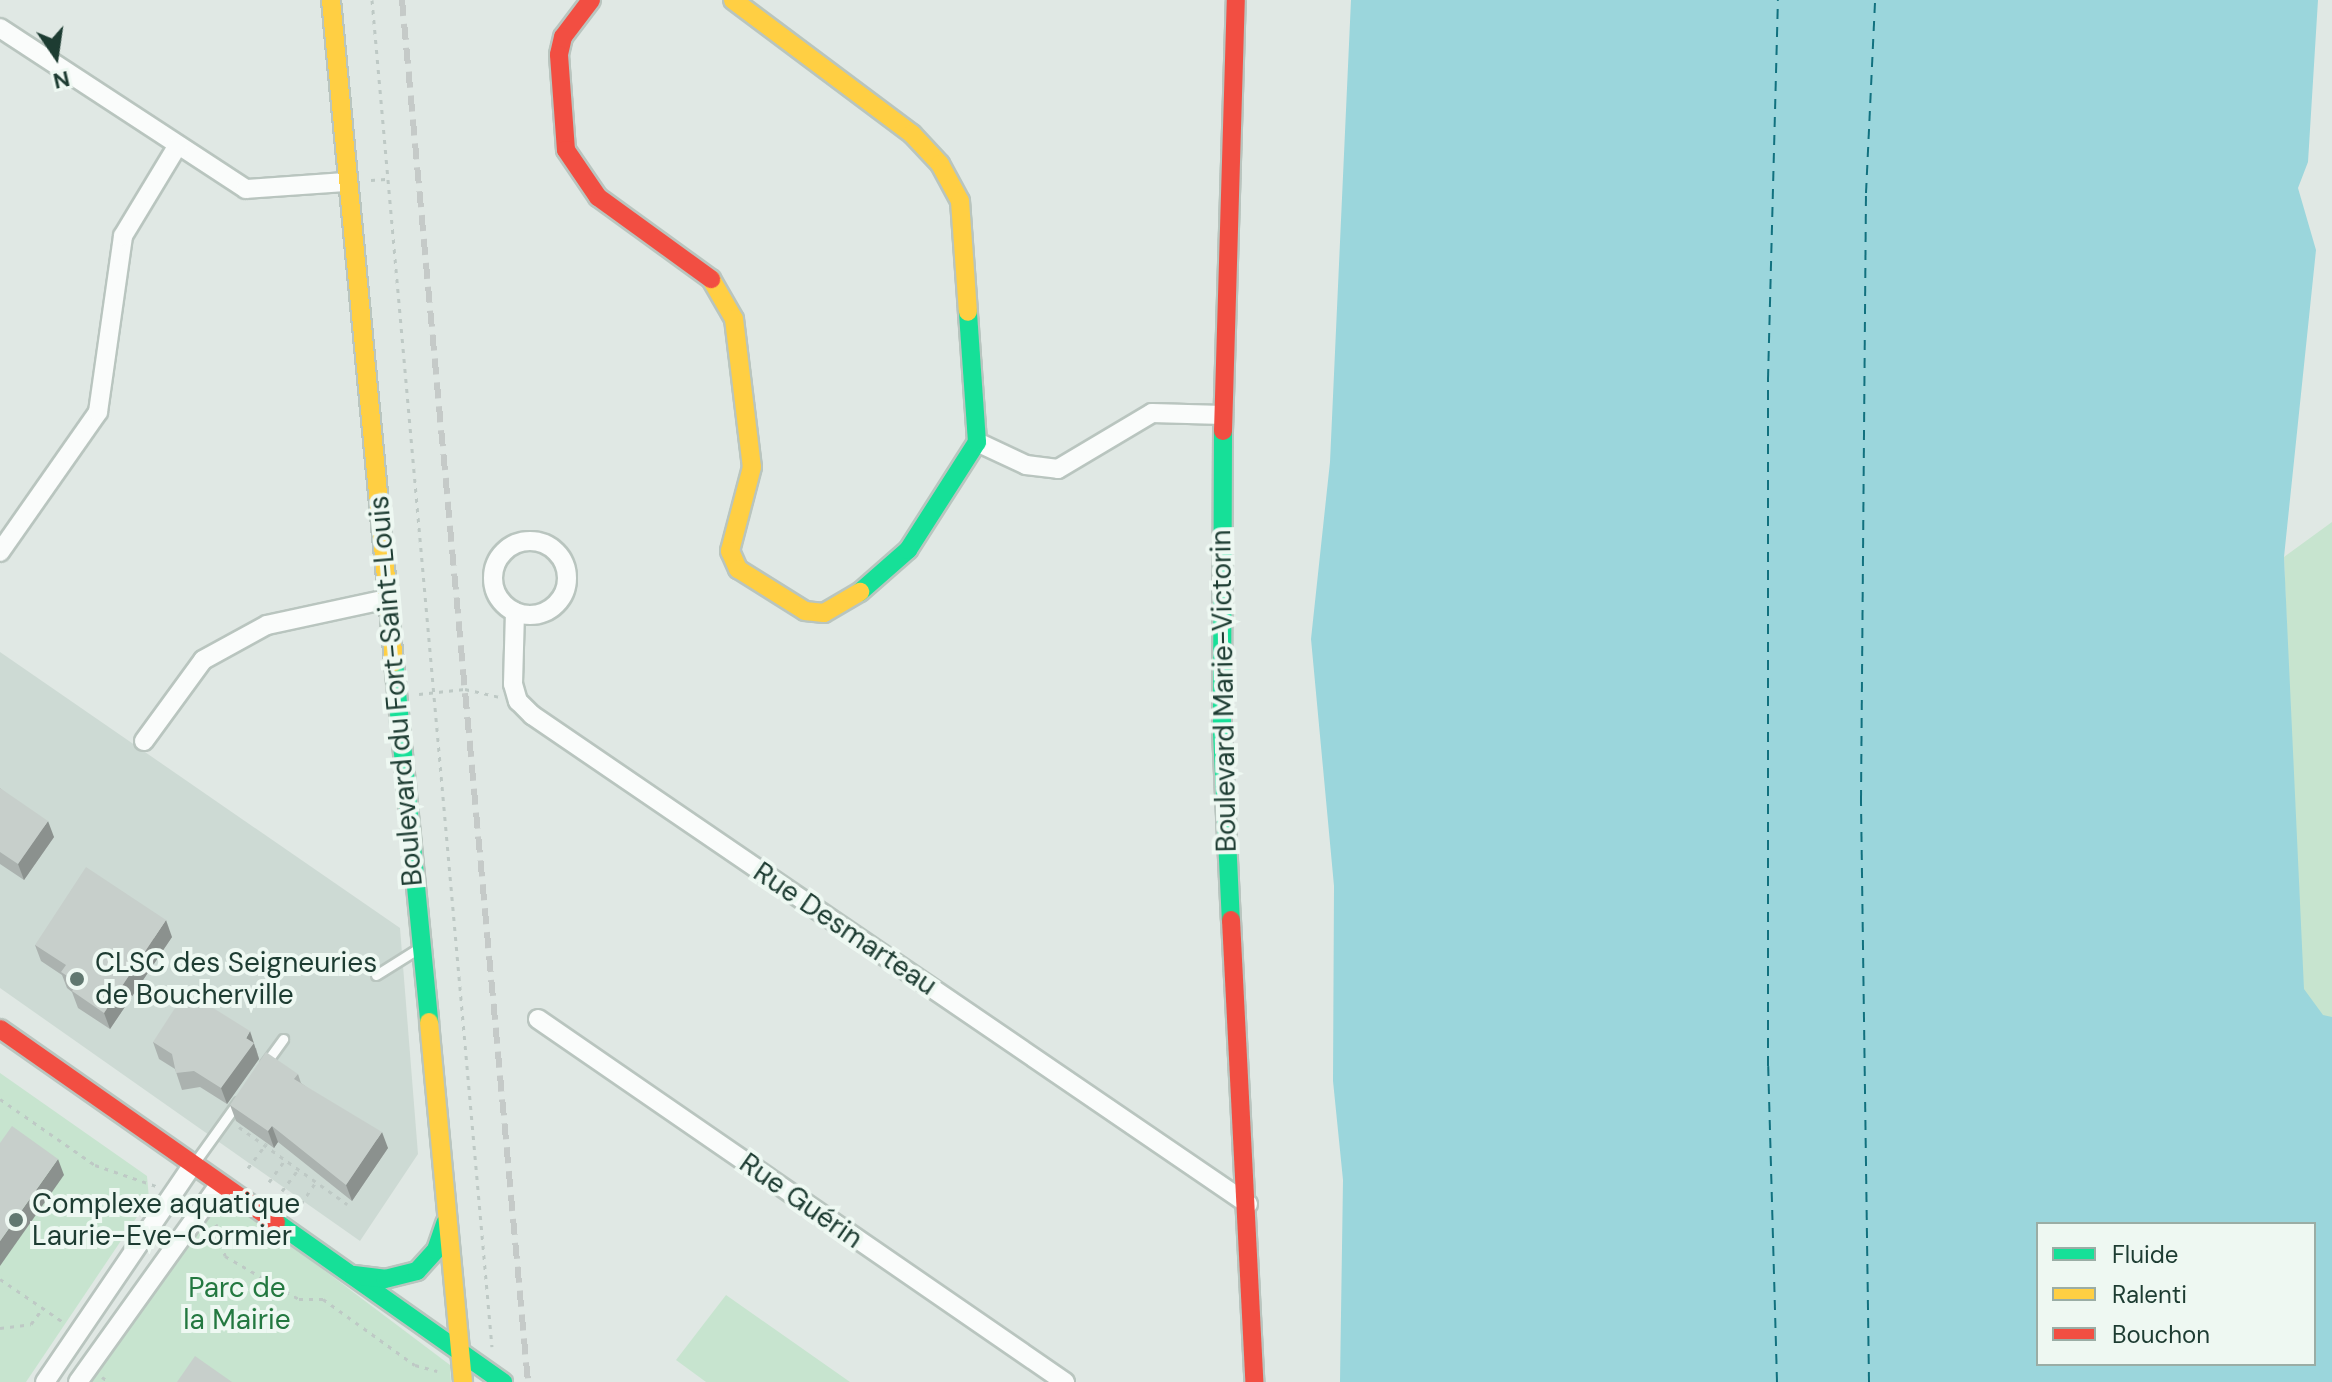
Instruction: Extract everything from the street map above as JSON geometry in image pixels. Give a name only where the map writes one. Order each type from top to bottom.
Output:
[{"type":"street","name":"Boulevard du Fort-Saint-Louis","points":[[331,0],[387,599],[400,696],[419,948],[463,1382]]},
{"type":"street","points":[[591,0],[563,37],[559,55],[566,150],[598,197],[699,266],[720,289],[734,319],[752,467],[730,551],[738,569],[805,611],[824,613],[847,604],[908,550],[977,442],[960,201],[940,164],[912,134],[733,0]]},
{"type":"street","name":"Boulevard Marie-Victorin","points":[[1236,0],[1223,415],[1222,732],[1248,1204],[1254,1382]]},
{"type":"street","points":[[0,28],[246,189],[347,182]]},
{"type":"street","points":[[0,552],[98,412],[123,236],[178,145]]},
{"type":"street","points":[[977,442],[1034,468],[1058,469],[1152,413],[1223,415]]},
{"type":"street","points":[[515,612],[550,610],[565,591],[561,557],[542,543],[529,541],[506,550],[494,571],[497,595],[515,612],[513,684],[518,701]]},
{"type":"street","points":[[144,741],[203,660],[267,625],[387,599]]},
{"type":"street","name":"Rue Desmarteau","points":[[518,701],[1248,1204]]},
{"type":"street","name":"Rue Guérin","points":[[538,1019],[1065,1382]]},
{"type":"street","points":[[0,1029],[503,1382]]},
{"type":"street","points":[[45,1382],[193,1164]]},
{"type":"street","points":[[78,1382],[220,1184]]},
{"type":"street","points":[[350,1274],[385,1279],[417,1271],[436,1250],[447,1214]]},
{"type":"lane","points":[[376,975],[419,948]]},
{"type":"lane","points":[[259,1073],[283,1039]]},
{"type":"lane","points":[[193,1164],[243,1095]]},
{"type":"path","name":"Boulevard du Fort-Saint-Louis","points":[[372,0],[491,1342]]},
{"type":"path","points":[[400,696],[465,689],[518,701]]},
{"type":"path","points":[[0,1099],[95,1165],[157,1187]]},
{"type":"path","points":[[234,1124],[347,1204]]},
{"type":"path","points":[[248,1168],[266,1144]]},
{"type":"path","points":[[269,1182],[285,1160]]},
{"type":"path","points":[[307,1175],[312,1167]]},
{"type":"path","points":[[282,1191],[298,1170]]},
{"type":"path","points":[[301,1204],[316,1182]]},
{"type":"path","points":[[216,1222],[225,1256],[299,1299],[323,1299],[415,1365],[437,1371]]},
{"type":"path","points":[[0,1279],[68,1325]]},
{"type":"path","points":[[332,1305],[337,1300]]},
{"type":"path","points":[[0,1328],[31,1324],[43,1308]]},
{"type":"path","points":[[102,1377],[109,1382]]},
{"type":"shaded area","points":[[0,652],[400,928],[418,1154],[360,1241],[0,988]]},
{"type":"green space","points":[[2332,522],[2332,1139],[2242,1137],[2296,869],[2284,557]]},
{"type":"green space","points":[[0,1073],[147,1176],[149,1199],[26,1382],[0,1382]]},
{"type":"green space","name":"Parc de la Mairie","points":[[223,1194],[450,1365],[451,1382],[79,1382]]},
{"type":"green space","points":[[726,1295],[850,1382],[706,1382],[676,1360]]},
{"type":"water","points":[[1351,0],[2318,0],[2308,162],[2298,188],[2316,250],[2284,557],[2304,989],[2323,1015],[2332,1017],[2332,1382],[1340,1382],[1343,1180],[1333,1081],[1334,886],[1311,639],[1330,462]]},
{"type":"building","points":[[0,788],[48,821],[18,864],[0,852]]},
{"type":"building","points":[[86,867],[166,920],[104,1013],[72,991],[78,983],[61,972],[66,965],[35,945]]},
{"type":"building","points":[[186,991],[250,1031],[246,1038],[254,1043],[221,1088],[194,1071],[176,1073],[172,1054],[153,1042]]},
{"type":"building","points":[[266,1052],[298,1074],[294,1079],[382,1132],[346,1185],[272,1126],[268,1131],[230,1105]]},
{"type":"building","name":"Complexe aquatique Laurie-Eve-Cormier","points":[[12,1126],[58,1159],[0,1241],[0,1143]]},
{"type":"building","points":[[195,1356],[232,1382],[177,1382]]},
{"type":"ferry route","points":[[1777,1382],[1768,1066],[1768,379],[1778,0]]},
{"type":"ferry route","points":[[1869,1382],[1861,800],[1866,193],[1875,0]]},
{"type":"railway","points":[[402,0],[528,1382]]},
{"type":"traffic: fast","points":[[860,592],[908,550],[977,442],[968,312]]},
{"type":"traffic: fast","points":[[1223,431],[1222,732],[1231,920]]},
{"type":"traffic: fast","points":[[394,662],[429,1022]]},
{"type":"traffic: fast","points":[[276,1222],[503,1382]]},
{"type":"traffic: fast","points":[[354,1275],[385,1279],[417,1271],[436,1250],[445,1224]]},
{"type":"traffic: slow","points":[[331,0],[394,662]]},
{"type":"traffic: slow","points":[[733,0],[912,134],[940,164],[960,201],[968,312]]},
{"type":"traffic: slow","points":[[711,279],[734,319],[752,467],[730,551],[738,569],[805,611],[824,613],[860,592]]},
{"type":"traffic: slow","points":[[429,1022],[463,1382]]},
{"type":"traffic: jam","points":[[591,0],[563,37],[559,55],[566,150],[598,197],[711,279]]},
{"type":"traffic: jam","points":[[1223,431],[1236,0]]},
{"type":"traffic: jam","points":[[1231,920],[1254,1382]]},
{"type":"traffic: jam","points":[[0,1029],[276,1222]]},
{"type":"place","name":"CLSC des Seigneuries de Boucherville","points":[[77,979]]},
{"type":"place","name":"Complexe aquatique Laurie-Eve-Cormier","points":[[16,1220]]}]
